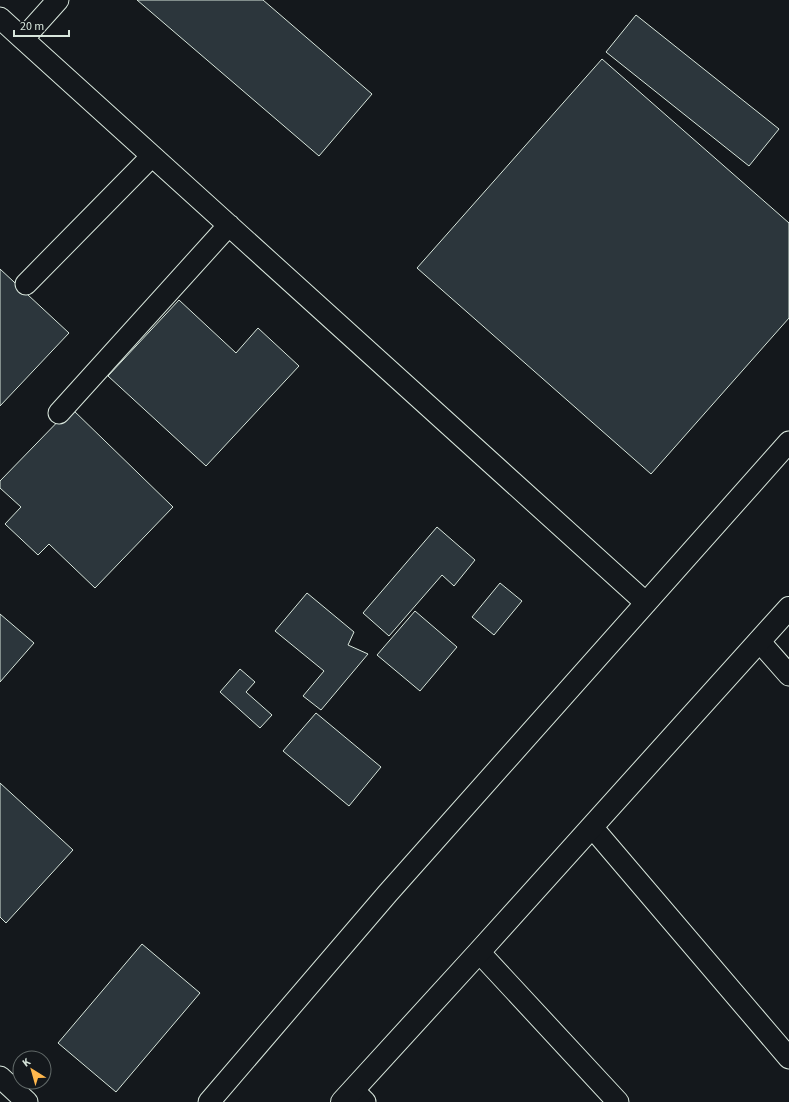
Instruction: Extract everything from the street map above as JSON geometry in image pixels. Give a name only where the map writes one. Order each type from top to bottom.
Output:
[{"type":"main road","points":[[353,1098],[479,952],[789,608]]},
{"type":"street","points":[[23,39],[58,0]]},
{"type":"street","points":[[0,18],[646,603]]},
{"type":"street","points":[[26,284],[152,156]]},
{"type":"street","points":[[59,413],[228,225]]},
{"type":"street","points":[[209,1102],[388,893],[789,442]]},
{"type":"street","points":[[759,641],[789,675]]},
{"type":"street","points":[[592,827],[789,1058]]},
{"type":"street","points":[[479,952],[618,1102]]},
{"type":"street","points":[[0,1077],[27,1102]]},
{"type":"building","points":[[137,0],[263,0],[372,94],[319,156]]},
{"type":"building","points":[[636,15],[779,129],[749,166],[606,52]]},
{"type":"building","points":[[602,59],[789,223],[789,318],[651,474],[417,268]]},
{"type":"building","points":[[0,269],[69,333],[0,406]]},
{"type":"building","points":[[179,300],[236,353],[258,328],[299,366],[206,466],[108,376]]},
{"type":"building","points":[[71,408],[173,507],[95,588],[49,544],[38,555],[5,524],[21,507],[0,488],[0,481]]},
{"type":"building","points":[[437,527],[475,560],[454,586],[442,575],[389,636],[363,613]]},
{"type":"building","points":[[500,583],[522,601],[494,635],[472,617]]},
{"type":"building","points":[[307,593],[354,632],[348,645],[368,654],[321,710],[303,696],[324,671],[275,631]]},
{"type":"building","points":[[415,611],[457,647],[420,691],[377,655]]},
{"type":"building","points":[[0,614],[34,643],[0,682]]},
{"type":"building","points":[[240,669],[255,682],[246,692],[272,715],[260,728],[220,692]]},
{"type":"building","points":[[316,713],[381,767],[349,806],[283,751]]},
{"type":"building","points":[[0,783],[73,850],[6,923],[0,917]]},
{"type":"building","points":[[142,944],[200,993],[116,1092],[58,1043]]}]
